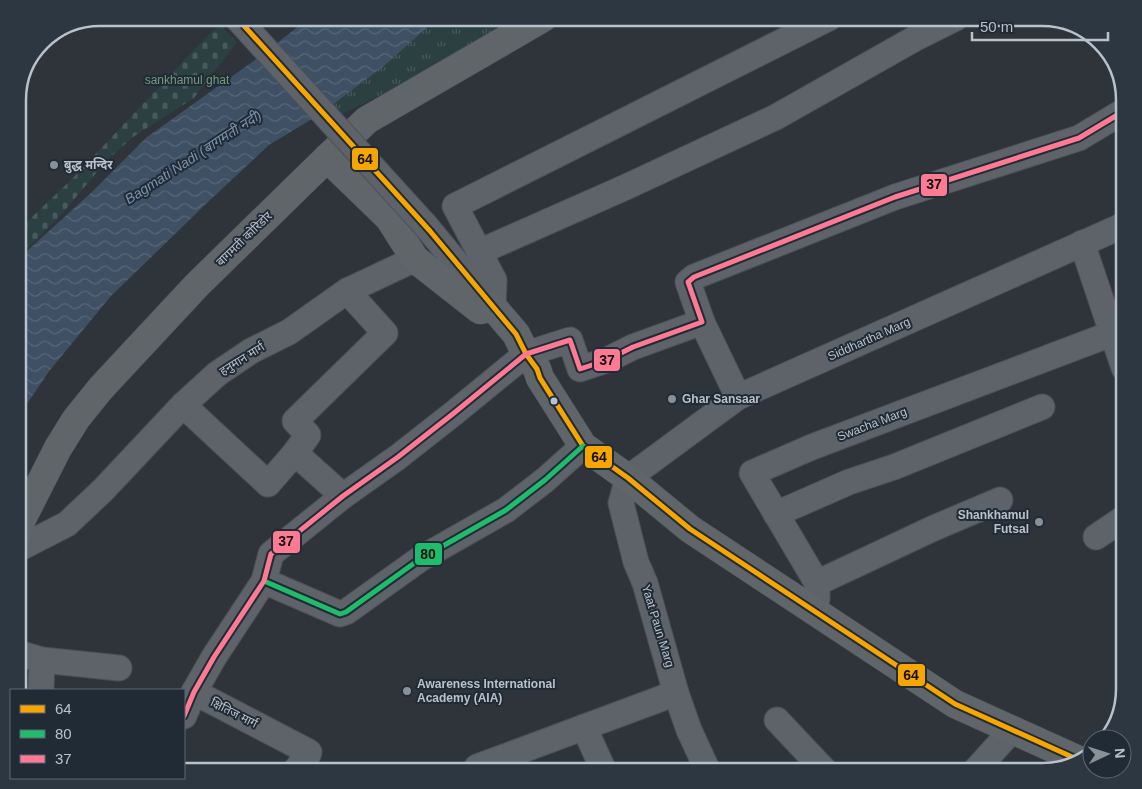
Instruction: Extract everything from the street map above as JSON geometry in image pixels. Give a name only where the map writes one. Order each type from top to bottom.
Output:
[{"type":"main road","name":"बागमती कोरिडोर","points":[[26,513],[58,448],[76,419],[101,388],[197,285],[327,158],[367,120],[529,26]]},
{"type":"main road","points":[[327,158],[389,218],[415,258],[480,310],[493,306],[516,334],[540,378],[583,446],[628,478],[690,529],[955,704],[1072,757]]},
{"type":"street","points":[[244,26],[426,226],[493,306]]},
{"type":"street","points":[[389,218],[413,222],[456,206],[813,26]]},
{"type":"street","points":[[479,252],[626,187],[776,117],[941,26]]},
{"type":"street","points":[[738,397],[702,322],[688,282],[694,277],[895,197],[1079,138],[1116,116]]},
{"type":"street","points":[[456,206],[494,280],[493,306]]},
{"type":"street","name":"Siddhartha Marg","points":[[628,478],[738,397],[1116,228]]},
{"type":"street","points":[[1082,243],[1116,326]]},
{"type":"street","name":"हनुमान मार्ग","points":[[26,545],[67,524],[103,490],[183,405],[217,374],[251,351],[289,332],[348,291],[415,258]]},
{"type":"street","points":[[183,405],[268,484],[308,435],[295,421],[385,333],[348,291]]},
{"type":"street","points":[[185,714],[194,692],[214,657],[264,582],[271,554],[343,496],[532,361],[570,340],[580,369],[702,322]]},
{"type":"street","name":"Swacha Marg","points":[[817,583],[752,473],[812,447],[1116,332]]},
{"type":"street","points":[[776,514],[849,482],[894,467],[1042,407]]},
{"type":"street","points":[[264,582],[340,614],[346,612],[420,560],[506,510],[545,480],[583,446]]},
{"type":"street","points":[[295,453],[343,496]]},
{"type":"street","name":"Yaat Paun Marg","points":[[628,478],[621,503],[636,562],[645,583],[676,693],[689,730],[704,763]]},
{"type":"street","points":[[816,612],[817,583],[934,528],[1000,500]]},
{"type":"street","points":[[1096,537],[1116,523]]},
{"type":"street","points":[[26,655],[42,660],[119,668]]},
{"type":"street","points":[[41,689],[42,660]]},
{"type":"street","name":"क्षितिज मार्ग","points":[[194,692],[309,752],[301,763]]},
{"type":"street","points":[[490,763],[676,693]]},
{"type":"street","points":[[777,720],[818,763]]},
{"type":"street","points":[[584,727],[600,763]]},
{"type":"street","points":[[983,763],[1013,729]]},
{"type":"green space","name":"sankhamul ghat","points":[[221,26],[237,42],[194,98],[133,137],[107,160],[62,214],[26,250],[26,222],[72,179],[209,34]]},
{"type":"green space","points":[[429,26],[514,26],[493,39],[334,118],[322,113],[385,65]]},
{"type":"water","name":"Bagmati Nadi (बागमती नदी)","points":[[299,26],[429,26],[385,65],[322,113],[269,145],[209,201],[111,296],[50,370],[26,405],[26,252],[92,192],[147,137],[259,57]]},
{"type":"transit line","name":"64","points":[[244,26],[430,231],[516,334],[526,354],[537,369],[540,378],[583,446],[628,478],[690,529],[955,704],[1071,757]]},
{"type":"transit line","name":"37","points":[[185,714],[194,692],[214,657],[264,581],[271,554],[343,496],[398,457],[526,354],[570,340],[580,369],[702,322],[688,282],[694,277],[895,197],[1079,138],[1116,116]]},
{"type":"transit line","name":"80","points":[[264,581],[340,614],[346,612],[420,559],[506,510],[545,480],[583,446]]},
{"type":"place","name":"बुद्ध मन्दिर","points":[[54,165]]},
{"type":"place","name":"Ghar Sansaar","points":[[672,399]]},
{"type":"place","name":"Shankhamul Futsal","points":[[1039,522]]},
{"type":"place","name":"Awareness International Academy (AIA)","points":[[407,691]]}]
